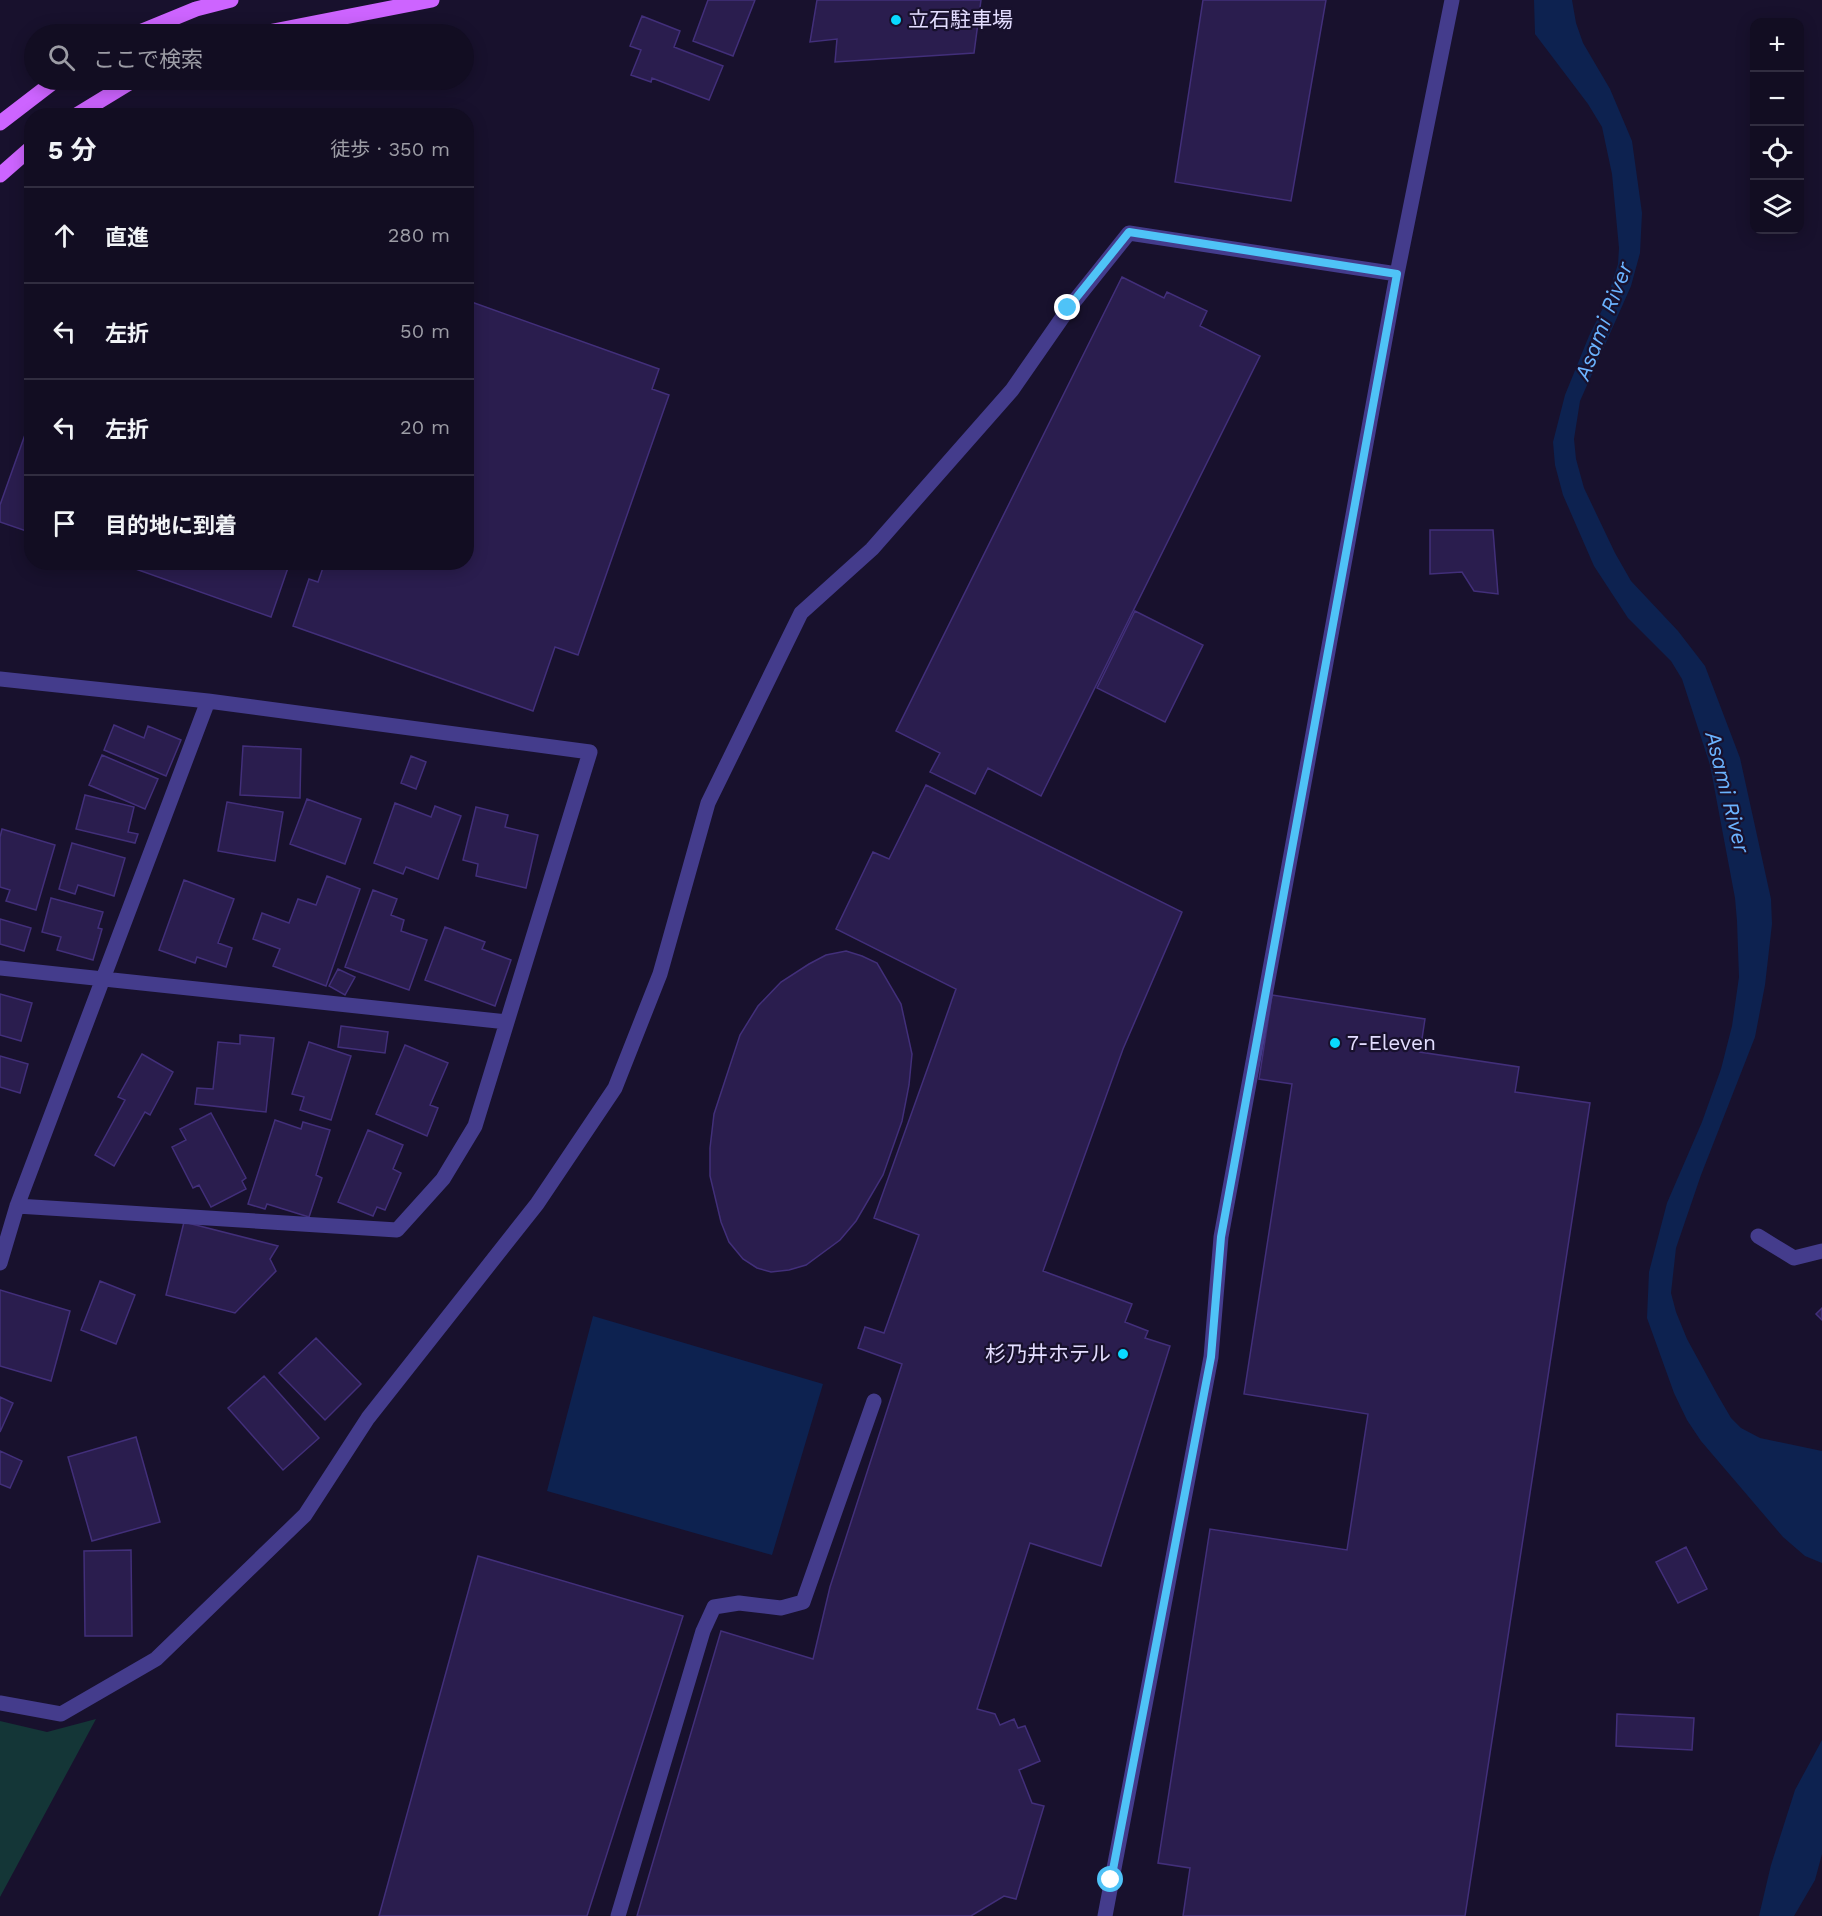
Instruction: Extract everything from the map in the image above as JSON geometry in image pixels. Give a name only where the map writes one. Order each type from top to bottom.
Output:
[{"type":"main road","points":[[159,24],[196,9],[228,0]]},
{"type":"main road","points":[[309,24],[432,0]]},
{"type":"main road","points":[[0,123],[43,90]]},
{"type":"main road","points":[[88,108],[118,90]]},
{"type":"main road","points":[[0,175],[24,154]]},
{"type":"street","points":[[1105,1916],[1211,1357],[1221,1237],[1397,274],[1452,0]]},
{"type":"street","points":[[0,1703],[61,1714],[156,1659],[305,1515],[368,1418],[537,1204],[615,1088],[660,974],[708,803],[801,613],[872,549],[1012,390],[1068,308],[1129,232],[1397,274]]},
{"type":"street","points":[[0,679],[208,701],[590,752],[475,1126],[443,1179],[397,1230],[17,1206]]},
{"type":"street","points":[[0,1263],[17,1206],[208,701]]},
{"type":"street","points":[[0,968],[507,1022]]},
{"type":"street","points":[[1758,1236],[1794,1258],[1822,1251]]},
{"type":"street","points":[[618,1916],[703,1631],[714,1607],[739,1603],[781,1608],[803,1602],[874,1401]]},
{"type":"green space","points":[[96,1719],[0,1897],[0,1721],[47,1732]]},
{"type":"water","name":"Asami River","points":[[1534,0],[1572,0],[1576,23],[1583,43],[1610,89],[1632,141],[1642,213],[1640,253],[1631,286],[1580,401],[1574,439],[1576,459],[1584,488],[1631,581],[1678,631],[1705,666],[1740,758],[1771,899],[1772,924],[1765,985],[1755,1037],[1701,1175],[1676,1248],[1671,1293],[1687,1339],[1731,1418],[1741,1428],[1760,1438],[1822,1451],[1822,1563],[1805,1556],[1783,1537],[1701,1441],[1687,1420],[1674,1393],[1647,1318],[1649,1272],[1667,1203],[1702,1122],[1721,1069],[1732,1026],[1739,977],[1737,921],[1735,898],[1710,765],[1682,679],[1671,661],[1628,618],[1594,566],[1563,495],[1555,465],[1553,442],[1565,395],[1589,336],[1606,302],[1618,264],[1619,248],[1612,174],[1602,127],[1588,104],[1535,34]]},
{"type":"water","points":[[593,1316],[823,1384],[772,1555],[547,1491]]},
{"type":"water","points":[[1822,1740],[1822,1854],[1815,1880],[1794,1916],[1759,1916],[1771,1865],[1795,1790]]},
{"type":"building","points":[[708,0],[755,0],[733,56],[693,41]]},
{"type":"building","name":"立石駐車場","points":[[817,0],[981,0],[974,53],[835,62],[837,39],[810,42]]},
{"type":"building","points":[[1203,0],[1326,0],[1291,201],[1175,182]]},
{"type":"building","points":[[642,16],[680,31],[674,47],[723,66],[709,100],[652,78],[651,82],[631,75],[641,50],[630,46]]},
{"type":"building","points":[[1122,277],[1164,298],[1167,292],[1207,311],[1200,326],[1260,356],[1041,796],[988,768],[975,794],[930,772],[940,753],[896,731]]},
{"type":"building","points":[[474,303],[659,369],[652,389],[669,395],[578,655],[555,647],[533,711],[293,626],[309,579],[318,582],[322,570],[474,570]]},
{"type":"building","points":[[24,438],[24,530],[0,522],[0,505]]},
{"type":"building","points":[[1430,530],[1493,530],[1498,594],[1474,591],[1462,572],[1430,574]]},
{"type":"building","points":[[139,570],[287,570],[271,617]]},
{"type":"building","points":[[1135,611],[1203,645],[1165,722],[1097,688]]},
{"type":"building","points":[[114,725],[144,738],[148,726],[181,740],[166,776],[104,750]]},
{"type":"building","points":[[243,746],[301,749],[300,798],[240,795]]},
{"type":"building","points":[[102,755],[158,779],[145,809],[89,785]]},
{"type":"building","points":[[411,756],[426,762],[416,789],[401,783]]},
{"type":"building","points":[[926,785],[1182,912],[1123,1049],[1043,1271],[1132,1304],[1125,1322],[1148,1331],[1145,1338],[1170,1346],[1101,1566],[1030,1543],[977,1709],[995,1714],[1000,1725],[1014,1719],[1018,1728],[1025,1726],[1040,1761],[1019,1770],[1032,1803],[1044,1806],[1016,1899],[1004,1896],[971,1916],[637,1916],[721,1631],[813,1659],[830,1587],[902,1364],[858,1348],[865,1327],[884,1333],[919,1235],[874,1218],[956,989],[836,929],[873,852],[889,859]]},
{"type":"building","points":[[85,795],[134,807],[128,832],[138,834],[135,843],[76,829]]},
{"type":"building","points":[[307,799],[361,819],[345,864],[290,844]]},
{"type":"building","points":[[227,802],[283,812],[275,861],[218,851]]},
{"type":"building","points":[[395,803],[431,817],[435,806],[461,816],[438,879],[406,867],[403,874],[374,863]]},
{"type":"building","points":[[476,807],[508,815],[505,827],[538,835],[526,888],[476,876],[478,864],[463,860]]},
{"type":"building","points":[[2,829],[55,845],[36,910],[6,901],[10,890],[0,887]]},
{"type":"building","points":[[72,843],[125,858],[114,896],[78,885],[75,894],[59,889]]},
{"type":"building","points":[[327,876],[360,889],[326,986],[273,966],[280,949],[253,939],[262,913],[289,923],[298,899],[316,905]]},
{"type":"building","points":[[184,880],[234,899],[218,943],[232,948],[226,967],[197,957],[195,963],[159,950]]},
{"type":"building","points":[[373,890],[397,899],[391,915],[404,920],[401,931],[427,940],[409,990],[345,967]]},
{"type":"building","points":[[51,898],[103,912],[98,928],[102,929],[93,960],[57,950],[61,937],[42,932]]},
{"type":"building","points":[[0,919],[31,928],[24,951],[0,944]]},
{"type":"building","points":[[445,927],[485,942],[482,949],[511,960],[495,1006],[425,980]]},
{"type":"building","points":[[846,951],[877,963],[901,1004],[912,1054],[902,1121],[883,1175],[856,1221],[840,1240],[806,1265],[771,1272],[757,1268],[743,1259],[729,1242],[721,1222],[710,1176],[710,1148],[714,1114],[740,1035],[758,1006],[781,982],[809,964],[826,955]]},
{"type":"building","points":[[338,969],[355,977],[345,995],[329,986]]},
{"type":"building","points":[[0,994],[32,1003],[21,1041],[0,1035]]},
{"type":"building","points":[[1272,995],[1425,1019],[1420,1052],[1519,1067],[1515,1092],[1590,1103],[1465,1916],[1183,1916],[1190,1868],[1158,1863],[1210,1529],[1347,1550],[1368,1414],[1244,1394],[1292,1084],[1259,1079]]},
{"type":"building","points":[[341,1026],[388,1032],[385,1053],[338,1047]]},
{"type":"building","points":[[240,1035],[274,1038],[266,1112],[195,1104],[197,1088],[213,1089],[218,1042],[240,1044]]},
{"type":"building","points":[[309,1042],[351,1056],[331,1120],[300,1110],[304,1097],[292,1094]]},
{"type":"building","points":[[405,1045],[448,1063],[430,1105],[438,1108],[427,1136],[376,1114]]},
{"type":"building","points":[[142,1054],[173,1072],[150,1115],[145,1112],[114,1166],[95,1155],[125,1100],[118,1097]]},
{"type":"building","points":[[0,1056],[28,1064],[20,1093],[0,1087]]},
{"type":"building","points":[[211,1113],[246,1178],[242,1181],[246,1189],[211,1207],[199,1185],[193,1188],[172,1147],[186,1140],[180,1129]]},
{"type":"building","points":[[275,1120],[301,1129],[303,1122],[330,1130],[316,1175],[322,1178],[309,1217],[267,1204],[265,1209],[248,1204]]},
{"type":"building","points":[[368,1130],[403,1145],[393,1169],[401,1173],[385,1210],[377,1207],[373,1216],[338,1202]]},
{"type":"building","points":[[184,1222],[278,1246],[270,1259],[276,1271],[235,1313],[166,1295]]},
{"type":"building","points":[[100,1281],[135,1295],[116,1344],[81,1330]]},
{"type":"building","points":[[0,1290],[70,1311],[51,1381],[0,1366]]},
{"type":"building","points":[[1822,1308],[1822,1320],[1816,1314]]},
{"type":"building","points":[[316,1338],[361,1384],[325,1420],[279,1373]]},
{"type":"building","points":[[264,1376],[319,1438],[283,1470],[228,1408]]},
{"type":"building","points":[[0,1397],[13,1403],[0,1432]]},
{"type":"building","points":[[136,1437],[160,1522],[92,1541],[68,1457]]},
{"type":"building","points":[[0,1451],[22,1461],[10,1488],[0,1484]]},
{"type":"building","points":[[1686,1547],[1707,1589],[1678,1603],[1656,1562]]},
{"type":"building","points":[[131,1550],[132,1636],[85,1636],[84,1551]]},
{"type":"building","points":[[478,1556],[683,1616],[587,1916],[379,1916]]},
{"type":"building","points":[[1617,1714],[1694,1718],[1692,1750],[1616,1746]]},
{"type":"place","name":"立石駐車場","points":[[896,20]]},
{"type":"place","name":"7-Eleven","points":[[1335,1043]]},
{"type":"place","name":"杉乃井ホテル","points":[[1123,1354]]},
{"type":"route","points":[[1068,308],[1129,232],[1397,274],[1221,1237],[1211,1357],[1111,1880]]}]
